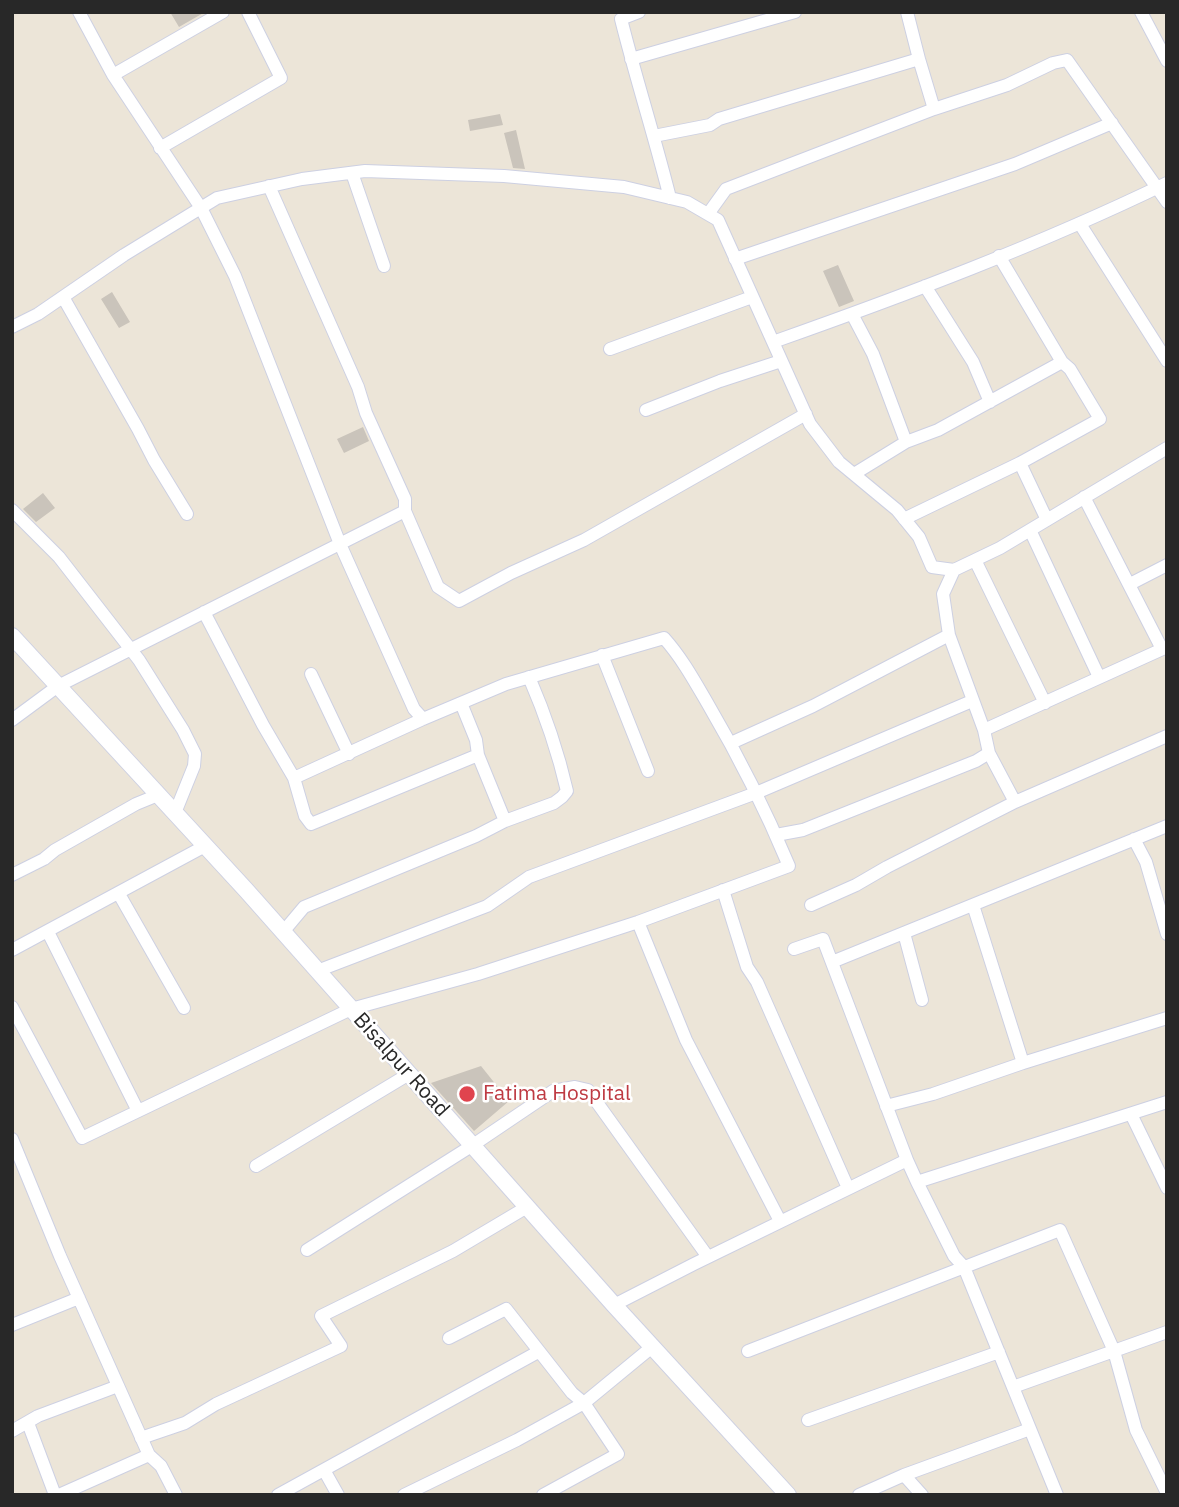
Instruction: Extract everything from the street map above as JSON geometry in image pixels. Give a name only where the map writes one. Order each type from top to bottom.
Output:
[{"type":"main road","name":"Bisalpur Road","points":[[12,636],[205,846],[614,1305],[788,1495]]},
{"type":"street","points":[[79,12],[113,75],[201,208],[235,276],[340,544],[414,709],[423,719]]},
{"type":"street","points":[[113,75],[223,12]]},
{"type":"street","points":[[160,148],[281,78],[248,12]]},
{"type":"street","points":[[639,12],[621,19],[670,198]]},
{"type":"street","points":[[631,59],[794,12]]},
{"type":"street","points":[[907,12],[934,109]]},
{"type":"street","points":[[1141,12],[1165,55]]},
{"type":"street","points":[[654,136],[710,125],[719,119],[919,59]]},
{"type":"street","points":[[708,214],[726,188],[934,109],[1007,85],[1054,63],[1067,60],[1162,186],[1167,202]]},
{"type":"street","points":[[735,259],[1015,164],[1112,123]]},
{"type":"street","points":[[12,327],[38,314],[124,255],[218,198],[269,186],[365,171],[504,176],[624,187],[687,202],[718,220],[810,424],[839,461],[897,510],[919,537],[932,567],[954,570],[1000,548],[1167,449]]},
{"type":"street","points":[[352,173],[383,266]]},
{"type":"street","points":[[269,186],[358,387],[366,413],[405,499],[405,511],[438,587],[459,601],[511,573],[584,540],[806,414]]},
{"type":"street","points":[[772,342],[852,314],[1080,224],[1162,186]]},
{"type":"street","points":[[1080,224],[1167,361]]},
{"type":"street","points":[[904,519],[1020,463],[1100,419],[1070,369],[1062,362],[999,256]]},
{"type":"street","points":[[925,286],[973,362],[990,402]]},
{"type":"street","points":[[63,297],[187,514]]},
{"type":"street","points":[[610,349],[752,298]]},
{"type":"street","points":[[852,314],[873,354],[906,442]]},
{"type":"street","points":[[646,410],[781,361]]},
{"type":"street","points":[[853,474],[906,442],[938,430],[1062,362]]},
{"type":"street","points":[[1020,463],[1047,520]]},
{"type":"street","points":[[984,730],[1164,648],[1084,497]]},
{"type":"street","points":[[12,510],[59,557],[130,648],[183,730],[195,754],[194,766],[175,813]]},
{"type":"street","points":[[12,719],[58,686],[405,511]]},
{"type":"street","points":[[1030,530],[1099,677]]},
{"type":"street","points":[[975,560],[1045,703]]},
{"type":"street","points":[[1130,583],[1167,565]]},
{"type":"street","points":[[954,570],[943,594],[949,635],[984,730],[989,753],[1015,802]]},
{"type":"street","points":[[204,612],[294,778],[305,816],[311,824],[478,755]]},
{"type":"street","points":[[731,743],[813,706],[949,635]]},
{"type":"street","points":[[12,1007],[82,1138],[351,1009],[478,974],[638,922],[789,866],[731,743],[677,653],[664,638],[506,684],[294,778]]},
{"type":"street","points":[[603,655],[648,771]]},
{"type":"street","points":[[311,674],[349,754]]},
{"type":"street","points":[[282,932],[304,907],[476,836],[505,821],[554,803],[562,797],[566,791],[551,737],[529,677]]},
{"type":"street","points":[[317,971],[486,906],[528,877],[756,793],[972,701]]},
{"type":"street","points":[[461,703],[476,740],[478,755],[505,821]]},
{"type":"street","points":[[811,905],[1015,802],[1167,736]]},
{"type":"street","points":[[776,835],[803,831],[989,753]]},
{"type":"street","points":[[12,875],[136,804],[158,795]]},
{"type":"street","points":[[832,962],[1167,826]]},
{"type":"street","points":[[1134,839],[1146,862],[1167,934]]},
{"type":"street","points":[[12,950],[205,846]]},
{"type":"street","points":[[723,890],[747,967],[757,982],[848,1188]]},
{"type":"street","points":[[118,894],[184,1008]]},
{"type":"street","points":[[974,905],[1023,1063]]},
{"type":"street","points":[[638,922],[686,1040],[780,1221]]},
{"type":"street","points":[[48,932],[138,1111]]},
{"type":"street","points":[[904,933],[922,1000]]},
{"type":"street","points":[[794,949],[823,939],[907,1160],[954,1256],[964,1267],[1058,1495]]},
{"type":"street","points":[[886,1106],[933,1094],[1167,1018]]},
{"type":"street","points":[[256,1166],[409,1074]]},
{"type":"street","points":[[307,1250],[553,1091],[575,1087],[588,1090],[708,1257]]},
{"type":"street","points":[[917,1182],[1167,1102]]},
{"type":"street","points":[[1131,1114],[1167,1188]]},
{"type":"street","points":[[12,1139],[141,1438],[149,1455],[161,1466],[176,1495]]},
{"type":"street","points":[[614,1305],[907,1160]]},
{"type":"street","points":[[141,1438],[185,1423],[216,1404],[341,1346],[321,1316],[453,1251],[527,1207]]},
{"type":"street","points":[[748,1351],[1060,1230],[1114,1351],[1136,1430],[1167,1493]]},
{"type":"street","points":[[12,1325],[79,1298]]},
{"type":"street","points":[[449,1338],[506,1309],[572,1393],[584,1403],[618,1454],[543,1495]]},
{"type":"street","points":[[1013,1387],[1167,1332]]},
{"type":"street","points":[[404,1495],[517,1440],[584,1403],[652,1347]]},
{"type":"street","points":[[278,1495],[538,1352]]},
{"type":"street","points":[[808,1420],[999,1352]]},
{"type":"street","points":[[12,1431],[38,1416],[118,1386]]},
{"type":"street","points":[[29,1423],[57,1495],[149,1455]]},
{"type":"street","points":[[859,1495],[904,1475],[1030,1429]]},
{"type":"street","points":[[324,1470],[338,1495]]},
{"type":"street","points":[[904,1475],[922,1495]]},
{"type":"building","points":[[170,12],[205,12],[179,27]]},
{"type":"building","points":[[500,114],[503,125],[470,131],[468,120]]},
{"type":"building","points":[[516,130],[525,169],[513,168],[504,133]]},
{"type":"building","points":[[838,265],[854,301],[839,307],[823,271]]},
{"type":"building","points":[[112,292],[130,322],[119,328],[101,299]]},
{"type":"building","points":[[363,427],[369,441],[344,453],[337,439]]},
{"type":"building","points":[[43,493],[55,508],[36,522],[23,509]]},
{"type":"building","points":[[481,1066],[509,1101],[474,1131],[431,1083]]},
{"type":"place","name":"Fatima Hospital","points":[[467,1094]]}]
